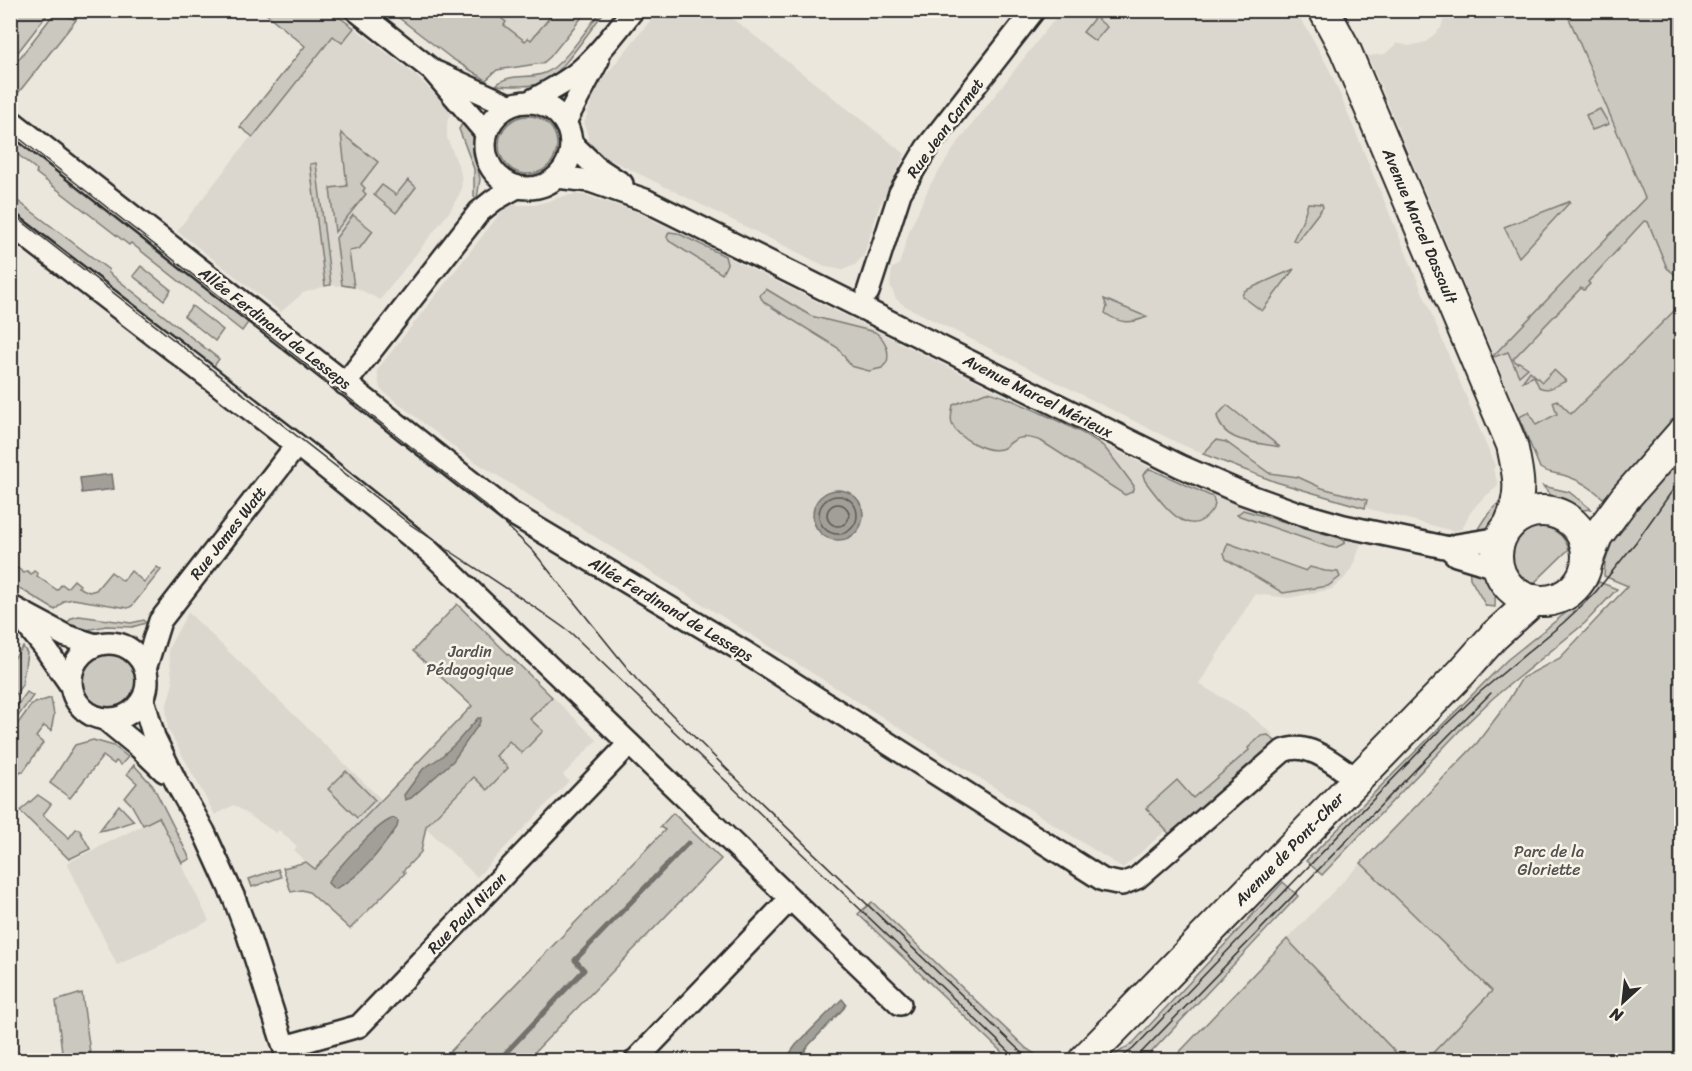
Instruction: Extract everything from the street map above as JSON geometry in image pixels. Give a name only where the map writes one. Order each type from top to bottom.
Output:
[{"type":"main road","name":"Avenue Marcel Dassault","points":[[1324,10],[1345,49],[1512,445],[1561,516]]},
{"type":"main road","points":[[1588,559],[1586,544],[1580,530],[1561,516],[1540,511],[1529,513],[1505,532],[1497,553],[1503,576],[1514,591],[1534,600],[1553,600],[1570,592],[1582,577],[1597,536],[1614,516],[1625,498],[1682,433]]},
{"type":"main road","name":"Avenue Marcel Dassault","points":[[1505,532],[1517,506],[1518,495],[1518,476],[1512,445]]},
{"type":"main road","points":[[1561,516],[1608,508],[1625,498]]},
{"type":"main road","name":"Avenue de Pont-Cher","points":[[1494,636],[1503,576]]},
{"type":"main road","name":"Avenue de Pont-Cher","points":[[1084,1060],[1462,672],[1494,636],[1534,600]]},
{"type":"street","points":[[356,10],[432,70],[486,133]]},
{"type":"street","points":[[531,101],[556,112],[565,122],[571,143],[570,155],[565,167],[557,177],[538,187],[517,187],[496,175],[485,155],[486,133],[495,117],[509,105],[531,101],[582,69],[609,41],[633,10]]},
{"type":"street","name":"Rue Jean Carmet","points":[[868,292],[894,209],[911,173],[926,149],[1034,10]]},
{"type":"street","points":[[565,122],[609,41]]},
{"type":"street","points":[[432,70],[509,105]]},
{"type":"street","name":"Allée Ferdinand de Lesseps","points":[[10,120],[508,511],[746,653],[1103,880],[1122,884],[1137,878],[1283,751],[1291,747],[1311,750],[1356,779]]},
{"type":"street","name":"Avenue Marcel Mérieux","points":[[571,143],[596,166],[645,200]]},
{"type":"street","points":[[479,212],[489,165]]},
{"type":"street","name":"Avenue Marcel Mérieux","points":[[557,177],[590,181],[645,200],[1179,466],[1242,493],[1344,526],[1449,548],[1505,532]]},
{"type":"street","points":[[345,384],[479,212],[517,187]]},
{"type":"street","points":[[10,224],[429,551],[900,1005]]},
{"type":"street","name":"Rue James Watt","points":[[145,669],[160,621],[296,446]]},
{"type":"street","name":"Avenue Marcel Mérieux","points":[[1449,548],[1456,555],[1503,576]]},
{"type":"street","points":[[13,608],[66,636],[134,652],[145,669],[147,681],[143,699],[154,737],[228,883],[248,935],[286,1054]]},
{"type":"street","points":[[13,608],[70,684]]},
{"type":"street","name":"Rue James Watt","points":[[106,644],[160,621]]},
{"type":"street","points":[[106,644],[82,654],[76,660],[70,676],[73,696],[82,709],[106,720],[140,747],[177,784]]},
{"type":"street","points":[[106,720],[128,715],[143,699]]},
{"type":"street","name":"Rue Paul Nizan","points":[[286,1054],[358,1026],[629,744]]},
{"type":"street","points":[[636,1060],[790,899]]},
{"type":"shaded area","points":[[390,11],[579,11],[542,58],[469,70]]},
{"type":"shaded area","points":[[658,11],[723,11],[905,154],[879,207],[864,255],[855,265],[842,270],[827,267],[603,156],[593,148],[584,123],[597,86]]},
{"type":"shaded area","points":[[1061,11],[1294,11],[1308,30],[1331,73],[1495,466],[1493,470],[1498,483],[1497,487],[1470,513],[1462,529],[1453,531],[1331,499],[1231,466],[1176,442],[905,306],[896,299],[890,285],[892,268],[899,265],[910,229],[930,185],[956,145]]},
{"type":"shaded area","points":[[1446,11],[1566,11],[1681,285],[1681,315],[1537,459],[1368,56],[1385,54],[1397,43],[1409,46],[1426,42],[1441,28]]},
{"type":"shaded area","points":[[343,19],[416,76],[452,111],[447,122],[447,138],[460,170],[461,191],[450,211],[380,300],[355,287],[329,285],[303,293],[281,312],[177,231]]},
{"type":"shaded area","points":[[576,194],[635,211],[1175,480],[1265,516],[1361,544],[1352,568],[1332,589],[1289,598],[1255,594],[1199,684],[1245,711],[1274,735],[1123,868],[463,454],[380,389],[377,370],[509,202],[519,205],[535,205]]},
{"type":"shaded area","points":[[188,612],[382,800],[314,870],[294,850],[297,847],[279,830],[276,833],[234,805],[215,815],[168,729],[166,708],[173,683],[168,649]]},
{"type":"shaded area","points":[[516,661],[597,740],[563,775],[569,781],[477,877],[389,792]]},
{"type":"shaded area","points":[[159,817],[209,921],[117,965],[67,863]]},
{"type":"shaded area","points":[[1361,863],[1493,991],[1426,1060],[1403,1060],[1287,939]]},
{"type":"green space","points":[[10,11],[50,11],[11,61]]},
{"type":"green space","points":[[56,11],[76,20],[11,102],[11,69]]},
{"type":"green space","points":[[263,11],[331,11],[354,28],[342,43],[333,36],[253,137],[240,127],[305,46]]},
{"type":"green space","points":[[390,11],[492,11],[506,22],[504,25],[525,41],[528,38],[531,40],[555,11],[587,11],[543,63],[497,70],[486,80],[451,58]]},
{"type":"green space","points":[[601,11],[605,11],[576,50],[544,83],[527,86],[496,85],[514,77],[539,75],[552,69],[567,55]]},
{"type":"green space","points":[[1566,11],[1681,11],[1681,285],[1678,277],[1667,268],[1648,222],[1644,221],[1588,282],[1590,284],[1584,290],[1581,288],[1513,359],[1528,368],[1519,376],[1508,352],[1493,356],[1645,198]]},
{"type":"green space","points":[[1095,17],[1107,27],[1095,41],[1083,32]]},
{"type":"green space","points":[[1600,109],[1609,124],[1592,130],[1586,115]]},
{"type":"green space","points":[[522,116],[534,116],[549,124],[557,139],[557,151],[549,166],[534,174],[522,174],[507,166],[499,151],[499,139],[507,124]]},
{"type":"green space","points":[[466,117],[474,135],[473,147],[480,179],[477,199],[474,196],[474,169],[459,129]]},
{"type":"green space","points":[[10,127],[252,317],[242,331],[131,243],[129,245],[36,173],[37,170],[11,149]]},
{"type":"green space","points":[[341,133],[378,162],[361,184],[366,194],[335,232],[330,188],[347,186]]},
{"type":"green space","points":[[316,163],[331,285],[325,286],[310,164]]},
{"type":"green space","points":[[408,180],[416,187],[396,213],[374,195],[382,185],[396,195]]},
{"type":"green space","points":[[10,195],[109,270],[108,272],[219,359],[210,372],[11,217]]},
{"type":"green space","points":[[1571,201],[1519,257],[1504,227]]},
{"type":"green space","points":[[1308,203],[1322,204],[1323,207],[1296,242],[1293,240]]},
{"type":"green space","points":[[353,215],[373,231],[359,249],[349,251],[354,287],[342,285],[336,238]]},
{"type":"green space","points":[[669,232],[677,233],[725,256],[727,264],[722,274],[669,241],[667,237]]},
{"type":"green space","points":[[141,266],[171,290],[164,300],[133,276]]},
{"type":"green space","points":[[1294,269],[1262,311],[1242,296],[1244,291]]},
{"type":"green space","points":[[766,289],[811,316],[875,332],[886,345],[887,362],[882,368],[869,371],[851,366],[838,348],[765,303],[760,295]]},
{"type":"green space","points":[[1104,299],[1147,317],[1130,322],[1120,321],[1105,313],[1107,307]]},
{"type":"green space","points":[[1681,304],[1681,414],[1603,498],[1578,481],[1540,468],[1519,417],[1529,412],[1536,425],[1557,414],[1553,402],[1557,400],[1571,414]]},
{"type":"green space","points":[[192,306],[223,330],[215,341],[184,316]]},
{"type":"green space","points":[[1554,370],[1566,381],[1546,389],[1539,387],[1534,376],[1522,382],[1530,371],[1542,382]]},
{"type":"green space","points":[[986,392],[1027,406],[1096,441],[1103,446],[1134,486],[1132,492],[1125,495],[1038,440],[1020,438],[995,450],[980,447],[966,439],[952,424],[953,405]]},
{"type":"green space","points":[[1227,405],[1280,447],[1242,440],[1226,432],[1217,416]]},
{"type":"green space","points":[[1216,440],[1226,442],[1269,473],[1298,477],[1322,488],[1367,500],[1365,508],[1276,482],[1203,454]]},
{"type":"green space","name":"Parc de la Gloriette","points":[[1681,451],[1681,1060],[1426,1060],[1492,991],[1361,863],[1477,743],[1505,706],[1522,678],[1560,658],[1628,586],[1604,576],[1605,563],[1611,544],[1625,527],[1622,517]]},
{"type":"green space","points":[[1149,469],[1213,497],[1215,505],[1206,517],[1196,523],[1177,517],[1145,481],[1143,475]]},
{"type":"green space","points":[[1543,486],[1569,492],[1591,509],[1575,510],[1564,506],[1558,503]]},
{"type":"green space","points":[[1504,498],[1499,519],[1494,527],[1475,536],[1487,515]]},
{"type":"green space","points":[[1243,510],[1340,538],[1345,543],[1335,548],[1329,547],[1237,515]]},
{"type":"green space","points":[[1535,526],[1547,527],[1556,532],[1564,539],[1569,549],[1533,584],[1516,571],[1511,555],[1517,538]]},
{"type":"green space","points":[[1228,543],[1306,571],[1310,567],[1338,572],[1340,577],[1328,586],[1283,593],[1226,559],[1224,553]]},
{"type":"green space","points":[[1469,561],[1491,580],[1495,591],[1495,607],[1486,606],[1470,578]]},
{"type":"green space","points":[[11,563],[24,573],[27,571],[31,574],[34,571],[38,574],[37,576],[57,590],[62,584],[67,588],[74,580],[80,585],[78,587],[89,592],[96,590],[111,572],[123,581],[131,571],[144,582],[157,567],[161,570],[128,608],[73,599],[64,601],[55,610],[11,583]]},
{"type":"green space","points":[[1599,582],[1617,589],[1585,623],[1493,698],[1465,725],[1322,875],[1306,861],[1507,660],[1573,607]]},
{"type":"green space","name":"Jardin Pédagogique","points":[[457,604],[552,697],[530,719],[543,731],[522,753],[509,741],[496,756],[508,768],[487,790],[474,777],[426,826],[421,852],[403,871],[405,873],[350,929],[309,892],[302,890],[291,892],[283,868],[306,862],[315,869],[472,706],[413,651]]},
{"type":"green space","points":[[79,616],[131,623],[144,620],[146,623],[132,627],[106,626],[82,631],[63,627],[72,618]]},
{"type":"green space","points":[[23,647],[27,653],[22,685],[11,701],[11,662]]},
{"type":"green space","points":[[108,651],[125,656],[133,664],[138,681],[133,698],[125,706],[108,711],[91,706],[83,698],[78,681],[83,664],[91,656]]},
{"type":"green space","points":[[27,692],[33,696],[11,726],[11,714]]},
{"type":"green space","points":[[51,698],[54,715],[51,731],[44,726],[36,737],[43,743],[23,772],[21,771],[11,783],[11,733],[32,704]]},
{"type":"green space","points":[[1268,735],[1280,745],[1173,838],[1146,808],[1177,780],[1193,798],[1249,750],[1248,748],[1261,736]]},
{"type":"green space","points":[[93,740],[114,746],[128,757],[121,765],[116,761],[114,764],[103,756],[70,798],[50,783],[75,745]]},
{"type":"green space","points":[[134,765],[153,786],[190,859],[182,863],[159,817],[143,825],[125,798],[137,783],[127,774]]},
{"type":"green space","points":[[346,771],[375,800],[357,818],[328,789]]},
{"type":"green space","points":[[38,795],[51,804],[43,815],[69,838],[76,829],[79,829],[90,849],[69,859],[20,811]]},
{"type":"green space","points":[[119,805],[134,821],[99,831]]},
{"type":"green space","points":[[673,813],[721,859],[527,1060],[442,1060],[665,830],[660,827]]},
{"type":"green space","points":[[278,869],[281,877],[252,887],[249,879]]},
{"type":"green space","points":[[1283,882],[1298,896],[1144,1060],[1107,1060],[1133,1043]]},
{"type":"green space","points":[[872,902],[1027,1049],[1044,1060],[1010,1060],[858,914]]},
{"type":"green space","points":[[1287,939],[1403,1060],[1172,1060]]},
{"type":"green space","points":[[82,993],[91,1060],[63,1060],[56,1001]]},
{"type":"water","points":[[112,474],[114,489],[82,493],[80,478]]},
{"type":"water","points":[[838,490],[856,497],[863,515],[856,533],[838,540],[820,533],[813,515],[820,497]]},
{"type":"water","points":[[478,718],[481,718],[479,724],[453,761],[411,798],[405,800],[404,795],[423,769],[441,757]]},
{"type":"water","points":[[394,818],[398,821],[397,827],[377,853],[361,871],[334,889],[328,883],[330,878],[378,827]]},
{"type":"water","points":[[842,999],[846,1004],[844,1008],[809,1045],[799,1060],[785,1060],[796,1045]]},
{"type":"waterway","points":[[499,1060],[584,970],[575,960],[688,843]]},
{"type":"tram line","points":[[10,131],[486,506],[533,551],[637,680],[1019,1050],[1033,1060]]},
{"type":"tram line","points":[[10,212],[411,525],[571,633],[1018,1060]]},
{"type":"tram line","points":[[1118,1060],[1133,1049],[1439,731],[1480,692],[1594,594],[1636,542],[1682,477]]},
{"type":"tram line","points":[[1134,1060],[1491,693]]}]
